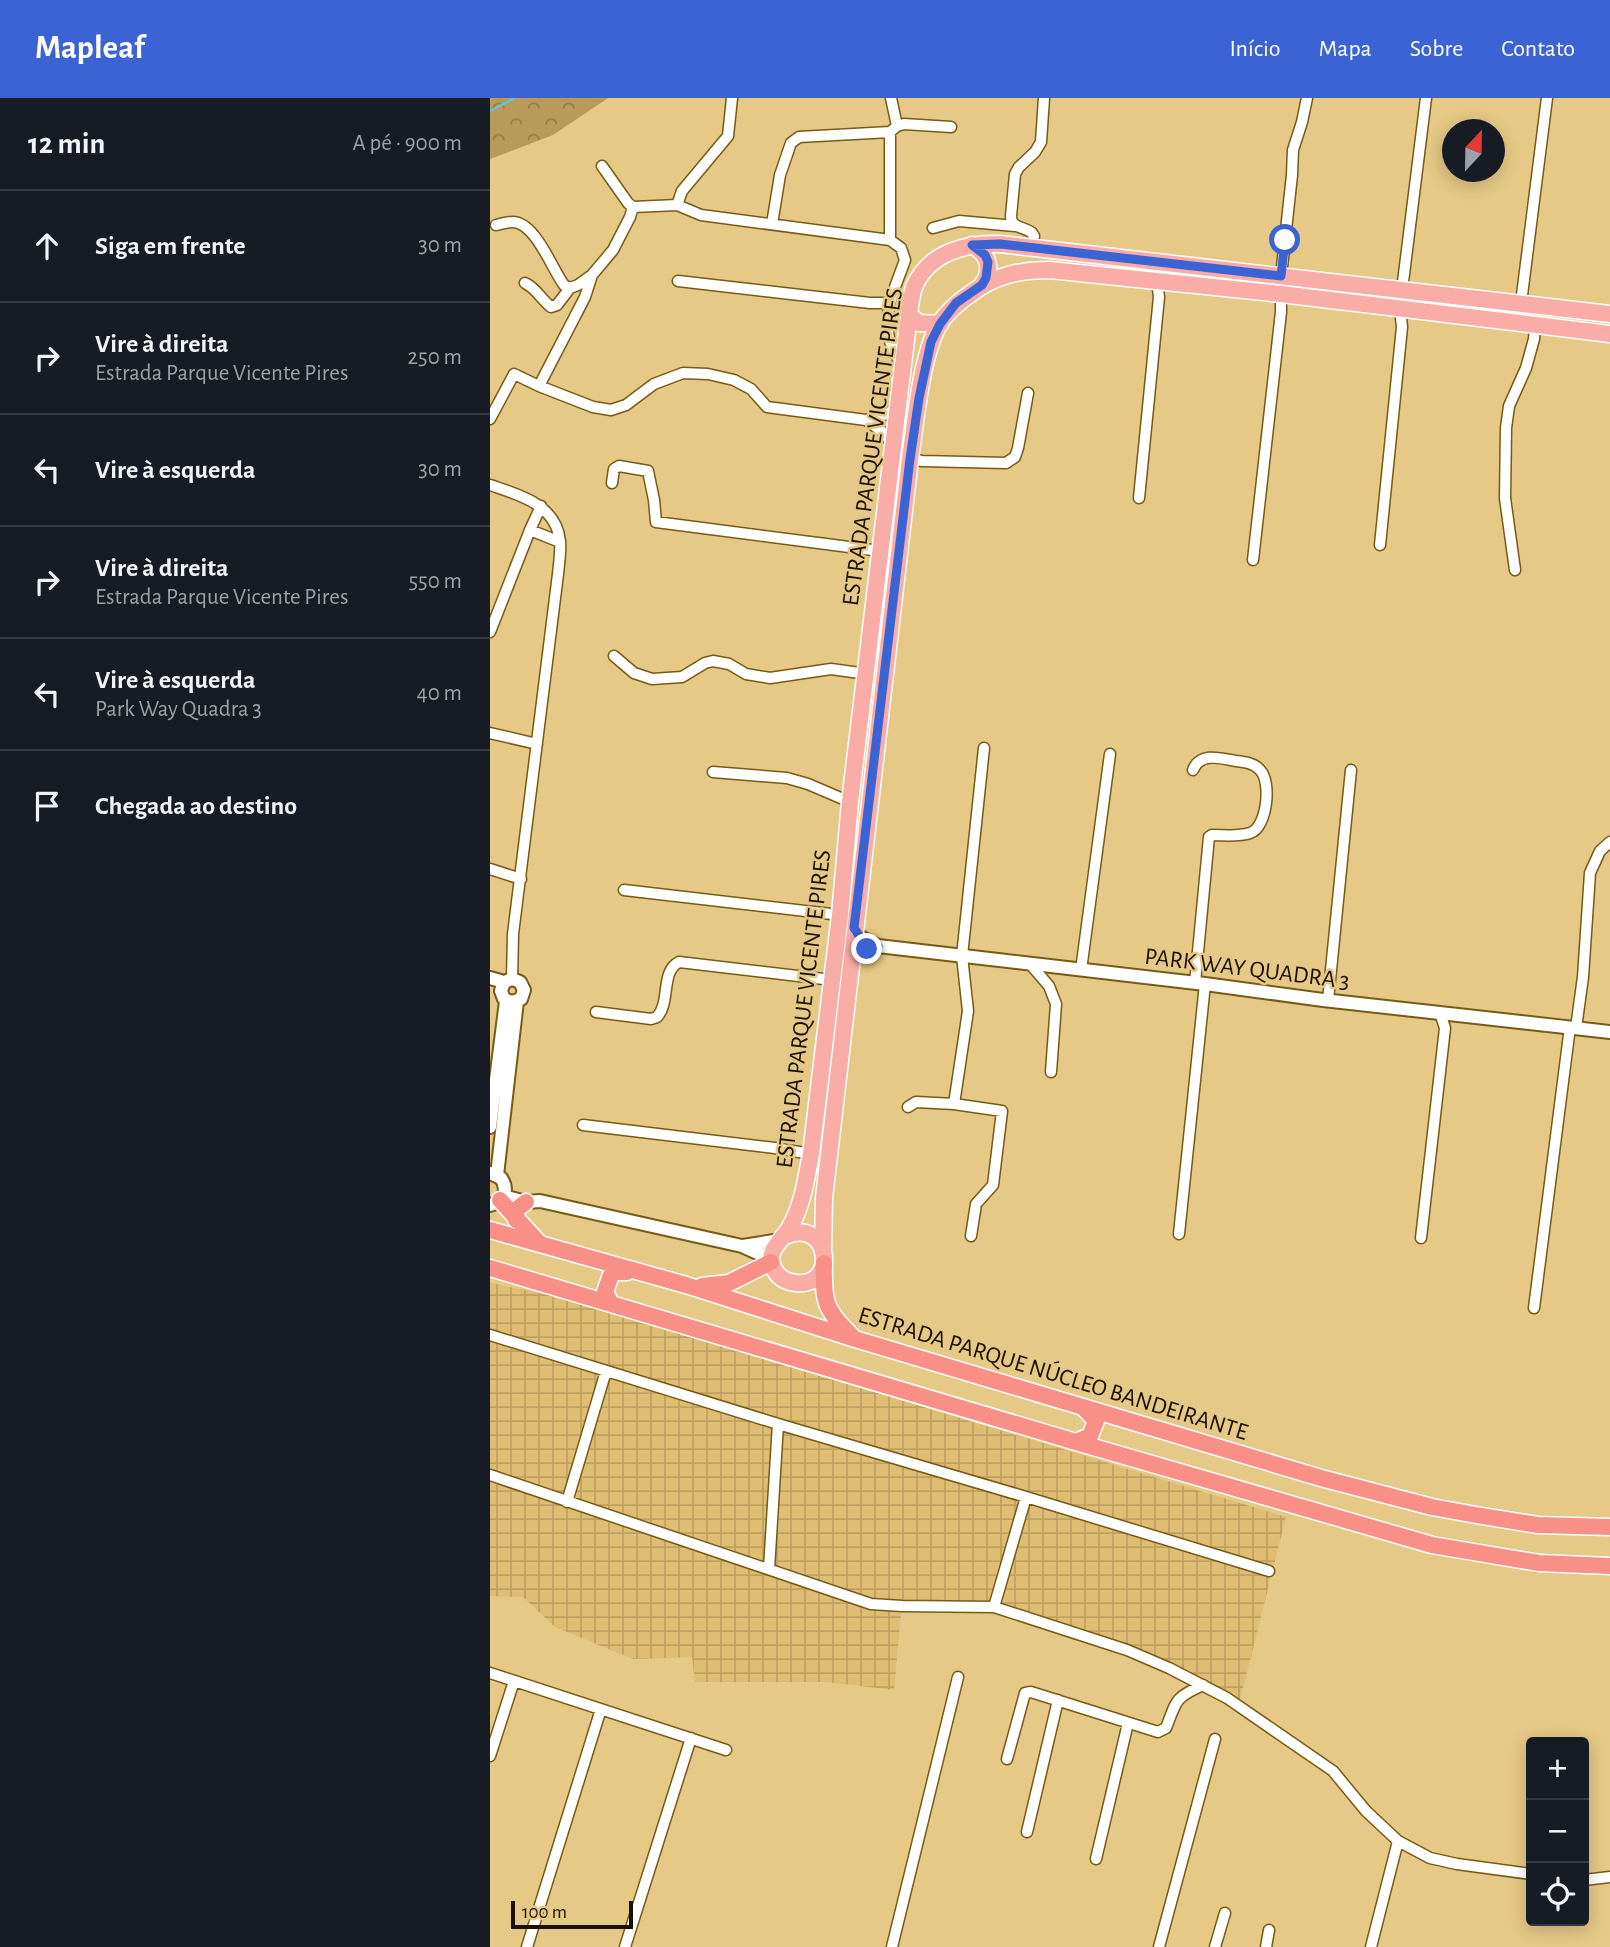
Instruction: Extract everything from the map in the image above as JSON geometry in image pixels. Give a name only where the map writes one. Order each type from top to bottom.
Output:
[{"type":"highway","points":[[500,1197],[516,1220],[541,1245]]},
{"type":"highway","points":[[516,1220],[519,1206],[533,1202]]},
{"type":"highway","name":"ESTRADA PARQUE NÚCLEO BANDEIRANTE","points":[[490,1230],[686,1285],[855,1339],[1321,1478],[1432,1507],[1538,1525],[1610,1527]]},
{"type":"highway","points":[[824,1257],[824,1295],[827,1306],[831,1315],[855,1339]]},
{"type":"highway","points":[[686,1285],[712,1286],[729,1283],[771,1260]]},
{"type":"highway","points":[[490,1268],[1076,1443],[1432,1545],[1539,1563],[1610,1566]]},
{"type":"highway","points":[[611,1304],[605,1292],[612,1272],[633,1272]]},
{"type":"highway","points":[[1076,1443],[1090,1436],[1096,1421],[1083,1406]]},
{"type":"main road","name":"ESTRADA PARQUE VICENTE PIRES","points":[[771,1260],[774,1246],[783,1238],[798,1214],[810,1154],[902,368],[914,289],[920,276],[956,248],[1000,244],[1610,314]]},
{"type":"main road","points":[[972,245],[985,255],[988,262],[986,278],[982,285]]},
{"type":"main road","name":"ESTRADA PARQUE VICENTE PIRES","points":[[824,1257],[824,1198],[910,459],[931,342],[940,324],[956,303],[982,285],[1005,275],[1034,270],[1281,294],[1610,334]]},
{"type":"main road","points":[[909,315],[919,323],[940,324]]},
{"type":"main road","points":[[861,711],[873,707],[879,712]]},
{"type":"main road","points":[[771,1260],[774,1269],[788,1281],[800,1283],[813,1279],[822,1269],[824,1257],[821,1244],[811,1235],[798,1232],[783,1238]]},
{"type":"street","points":[[677,205],[682,191],[728,136],[732,98]]},
{"type":"street","points":[[890,240],[893,129],[891,98]]},
{"type":"street","points":[[1015,226],[1010,216],[1014,180],[1019,167],[1035,152],[1041,142],[1044,98]]},
{"type":"street","points":[[1281,276],[1293,150],[1303,122],[1307,98]]},
{"type":"street","points":[[1402,290],[1426,98]]},
{"type":"street","points":[[1521,303],[1547,98]]},
{"type":"street","points":[[772,224],[780,175],[791,143],[799,137],[893,129],[904,124],[951,127]]},
{"type":"street","points":[[602,166],[633,207],[677,205],[701,215],[890,240],[901,248],[905,260],[887,314],[889,341],[902,368]]},
{"type":"street","points":[[525,283],[532,286],[551,307],[557,305],[570,288],[592,275],[613,250],[633,207]]},
{"type":"street","points":[[496,225],[514,221],[524,225],[539,242],[558,277],[570,288]]},
{"type":"street","points":[[933,228],[959,221],[1015,226],[1032,233],[1034,236],[1031,249]]},
{"type":"street","points":[[539,386],[585,297],[592,275]]},
{"type":"street","points":[[678,281],[889,303]]},
{"type":"street","points":[[1139,498],[1159,298],[1157,281]]},
{"type":"street","points":[[1253,560],[1281,294]]},
{"type":"street","points":[[1380,545],[1402,327],[1400,309]]},
{"type":"street","points":[[1515,570],[1505,498],[1506,428],[1509,406],[1526,368],[1535,325]]},
{"type":"street","points":[[490,419],[514,374],[593,407],[611,410],[626,405],[654,384],[683,373],[708,374],[734,380],[751,389],[767,407],[866,420],[887,414],[898,406]]},
{"type":"street","points":[[910,459],[1006,463],[1012,461],[1018,448],[1028,393]]},
{"type":"street","points":[[866,420],[884,433],[893,445]]},
{"type":"street","points":[[611,483],[614,469],[619,466],[648,471],[656,522],[880,551]]},
{"type":"street","points":[[490,485],[525,497],[541,506],[552,517],[560,542],[508,981],[500,991],[504,998],[493,1174],[501,1178],[500,1197],[742,1246],[771,1260]]},
{"type":"street","points":[[490,632],[541,506]]},
{"type":"street","points":[[530,530],[560,542]]},
{"type":"street","points":[[614,656],[634,673],[652,679],[682,677],[713,661],[729,664],[756,677],[770,678],[831,669],[867,674]]},
{"type":"street","points":[[490,733],[537,744]]},
{"type":"street","points":[[954,1104],[968,1011],[962,956],[984,748]]},
{"type":"street","points":[[1081,970],[1110,754]]},
{"type":"street","points":[[1179,1234],[1200,984],[1209,837],[1255,830],[1266,804],[1267,789],[1266,777],[1251,763],[1212,757],[1202,759],[1195,764],[1193,770]]},
{"type":"street","points":[[1328,1000],[1351,770]]},
{"type":"street","points":[[713,772],[787,778],[850,802]]},
{"type":"street","points":[[1534,1308],[1573,1028],[1583,977],[1590,873],[1600,851],[1610,842]]},
{"type":"street","points":[[490,869],[521,879]]},
{"type":"street","points":[[624,890],[840,915]]},
{"type":"street","points":[[854,928],[860,937],[878,946]]},
{"type":"street","name":"PARK WAY QUADRA 3","points":[[852,957],[878,946],[1610,1032]]},
{"type":"street","points":[[596,1012],[651,1019],[657,1017],[664,1006],[669,972],[679,962],[832,980]]},
{"type":"street","points":[[1031,964],[1049,986],[1056,1004],[1051,1072]]},
{"type":"street","points":[[490,978],[520,982],[523,986],[523,995],[504,998]]},
{"type":"street","points":[[490,1127],[504,998]]},
{"type":"street","points":[[1440,1013],[1446,1028]]},
{"type":"street","points":[[1421,1238],[1446,1028],[1455,1014]]},
{"type":"street","points":[[908,1107],[916,1102],[1002,1111],[993,1185],[976,1204],[971,1236]]},
{"type":"street","points":[[583,1125],[810,1154]]},
{"type":"street","points":[[742,1246],[783,1238]]},
{"type":"street","points":[[490,1335],[1269,1571]]},
{"type":"street","points":[[567,1502],[606,1371]]},
{"type":"street","points":[[769,1569],[778,1424]]},
{"type":"street","points":[[490,1475],[871,1604],[994,1607],[1127,1650],[1170,1668],[1227,1698],[1333,1771],[1373,1818],[1398,1841],[1430,1858],[1526,1873]]},
{"type":"street","points":[[994,1607],[1026,1497]]},
{"type":"street","points":[[490,1673],[726,1750]]},
{"type":"street","points":[[892,1947],[958,1677]]},
{"type":"street","points":[[490,1756],[514,1681]]},
{"type":"street","points":[[1007,1759],[1025,1693],[1031,1692],[1158,1732],[1166,1728],[1177,1699],[1203,1685]]},
{"type":"street","points":[[1027,1832],[1058,1700]]},
{"type":"street","points":[[527,1947],[601,1709]]},
{"type":"street","points":[[1096,1859],[1128,1723]]},
{"type":"street","points":[[625,1947],[691,1738]]},
{"type":"street","points":[[1159,1947],[1215,1739]]},
{"type":"street","points":[[1371,1947],[1398,1841]]},
{"type":"street","points":[[1589,1879],[1610,1877]]},
{"type":"street","points":[[1215,1947],[1225,1913]]},
{"type":"street","points":[[1266,1947],[1269,1930]]},
{"type":"shaded area","points":[[490,1282],[558,1296],[1286,1517],[1240,1700],[1173,1667],[1084,1629],[995,1605],[902,1602],[894,1690],[827,1682],[695,1682],[692,1657],[633,1659],[555,1627],[523,1597],[490,1596]]},
{"type":"green space","points":[[490,98],[608,98],[553,135],[490,159]]},
{"type":"waterway","points":[[490,111],[515,98]]},
{"type":"route","points":[[867,949],[878,946],[860,937],[854,928],[910,459],[931,342],[940,324],[956,303],[982,285],[986,278],[988,262],[985,255],[972,245],[1000,244],[1281,276],[1285,240]]}]
